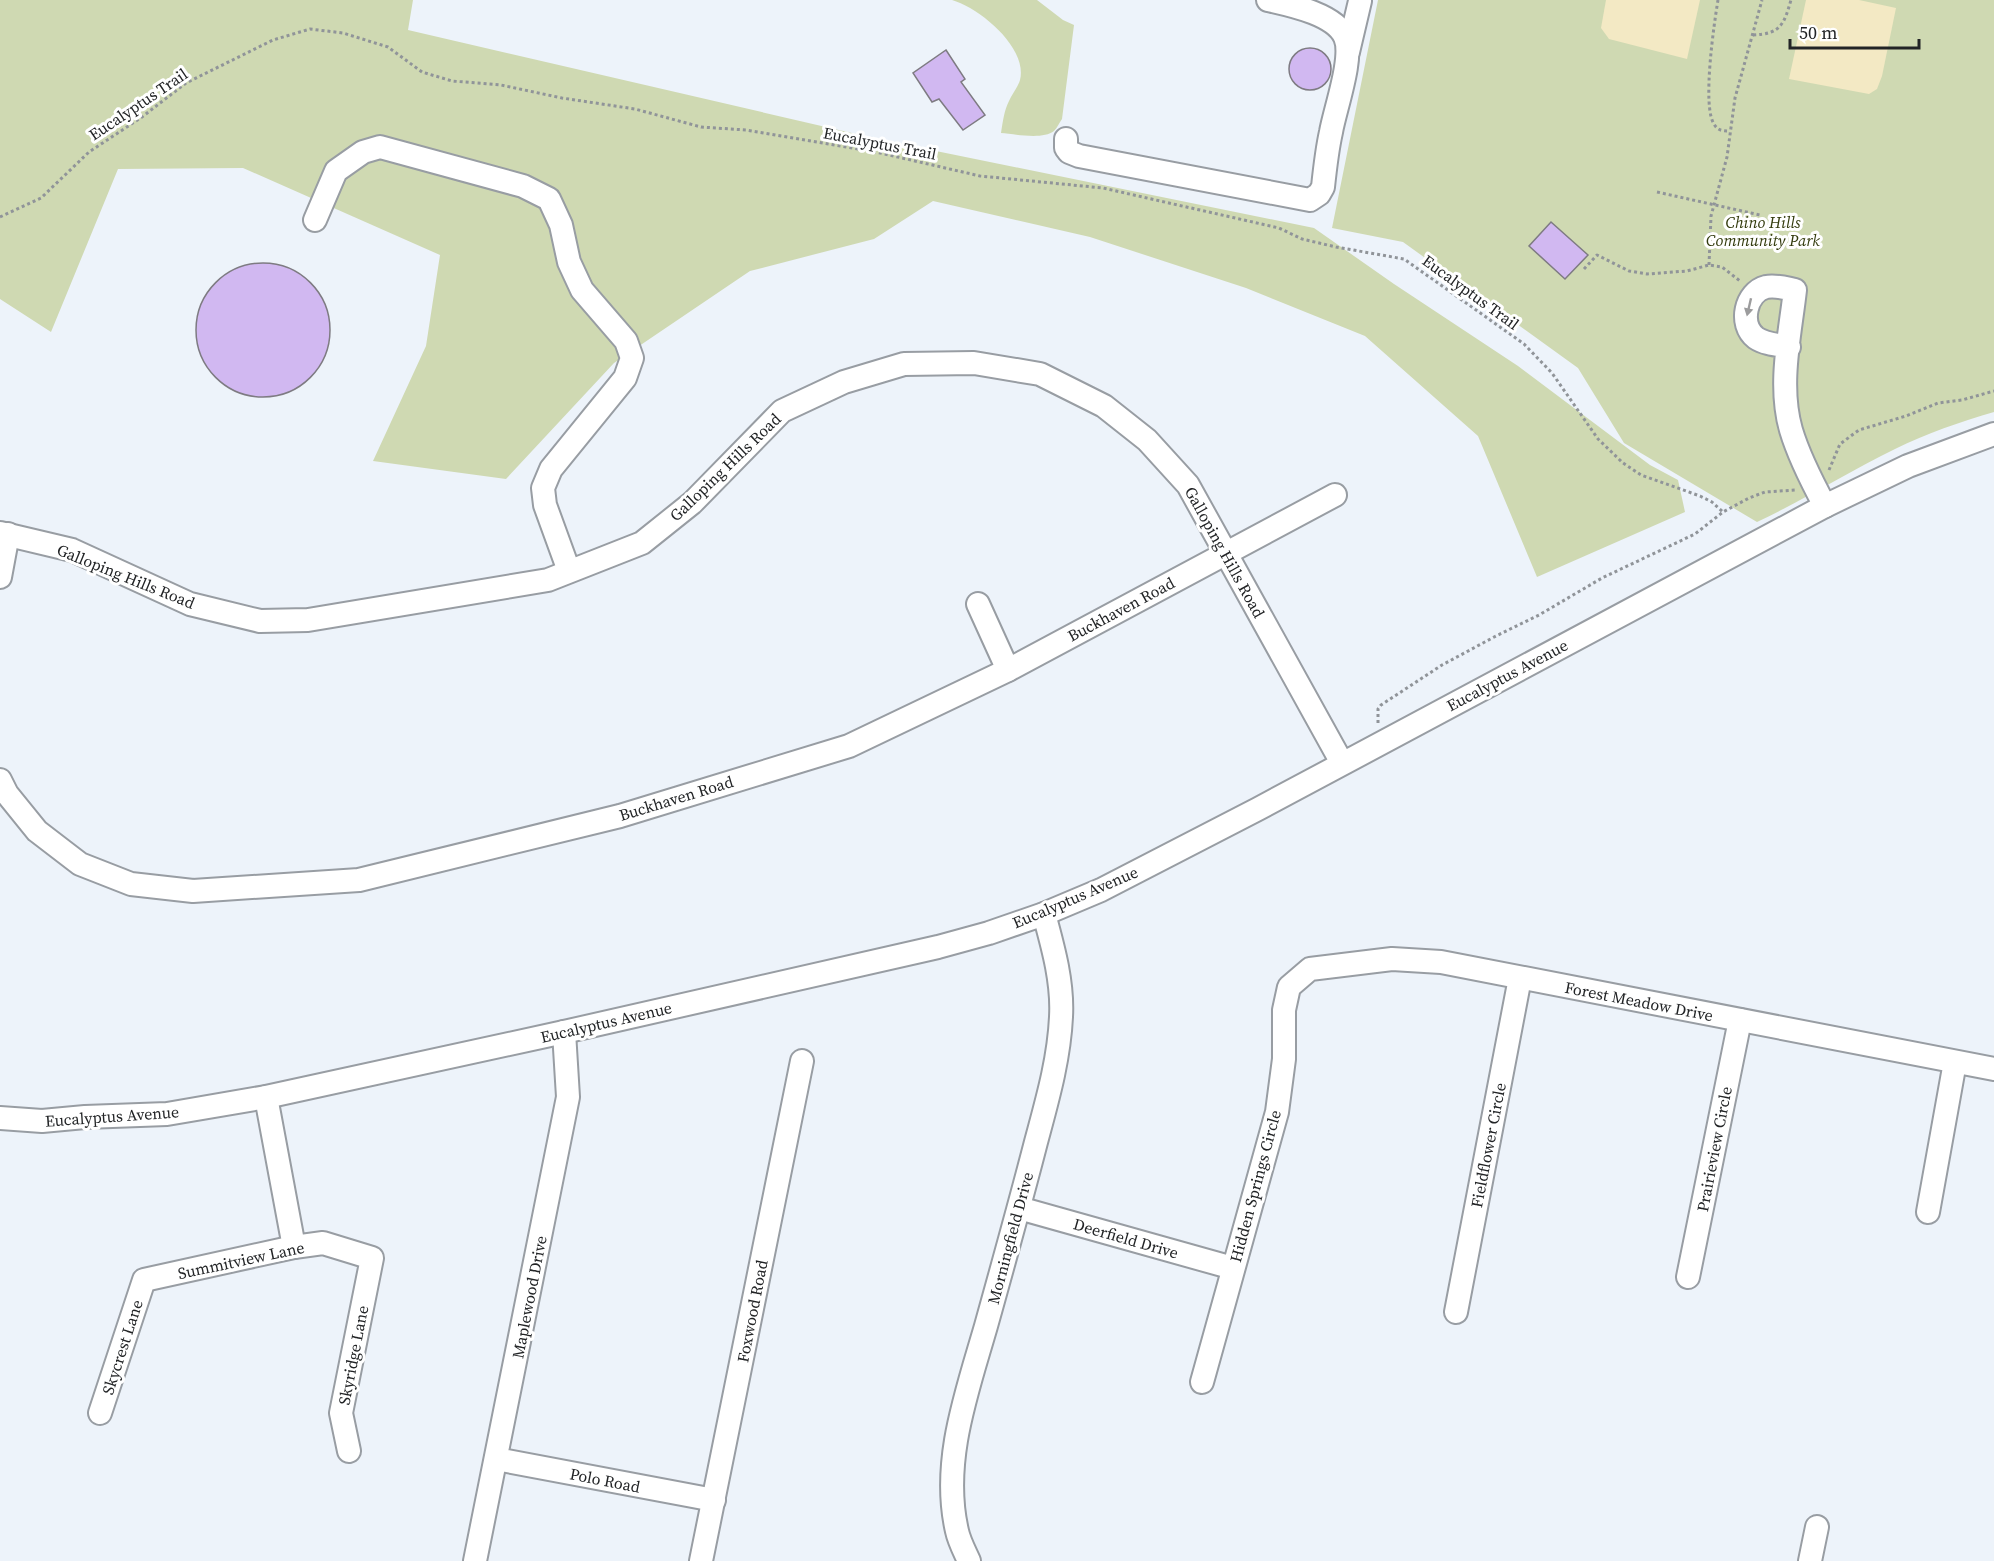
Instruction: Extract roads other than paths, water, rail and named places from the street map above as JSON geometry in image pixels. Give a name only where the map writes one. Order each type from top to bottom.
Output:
[{"type":"street","points":[[1268,0],[1323,16],[1334,23],[1345,37],[1347,55]]},
{"type":"street","points":[[1323,16],[1348,13],[1360,0]]},
{"type":"street","points":[[1066,139],[1066,148],[1069,152],[1079,156],[1310,200],[1319,194],[1323,187],[1330,132],[1360,0]]},
{"type":"street","points":[[315,220],[336,171],[363,152],[380,147],[523,186],[549,200],[561,225],[569,262],[582,290],[626,341],[632,358],[625,378],[551,469],[543,488],[545,505],[569,571]]},
{"type":"street","points":[[1789,347],[1767,343],[1756,337],[1750,330],[1746,313],[1748,302],[1754,293],[1765,287],[1776,286],[1795,290],[1786,386],[1789,418],[1797,448],[1801,485],[1826,506]]},
{"type":"street","name":"Galloping Hills Road","points":[[4,534],[72,550],[190,604],[260,621],[308,620],[548,580],[642,543],[692,503],[782,411],[844,382],[904,364],[974,363],[1040,374],[1104,406],[1147,440],[1188,485],[1342,763]]},
{"type":"street","name":"Eucalyptus Avenue","points":[[0,1118],[42,1121],[167,1114],[266,1097],[938,947],[1044,914],[1101,890],[1826,506],[1908,466],[1994,434]]},
{"type":"street","name":"Buckhaven Road","points":[[0,780],[37,831],[80,864],[131,884],[193,891],[359,880],[620,816],[849,746],[1008,670],[1335,495]]},
{"type":"street","points":[[0,577],[4,534]]},
{"type":"street","points":[[978,604],[1008,670]]},
{"type":"street","name":"Morningfield Drive","points":[[969,1561],[957,1532],[952,1485],[957,1428],[1019,1208],[1056,1065],[1060,1032],[1059,983],[1044,914]]},
{"type":"street","name":"Forest Meadow Drive","points":[[1289,987],[1310,969],[1392,958],[1441,962],[1994,1069]]},
{"type":"street","name":"Fieldflower Circle","points":[[1456,1312],[1520,978]]},
{"type":"street","name":"Hidden Springs Circle","points":[[1202,1382],[1277,1112],[1284,1059],[1284,1010],[1289,987]]},
{"type":"street","name":"Prairieview Circle","points":[[1688,1277],[1740,1020]]},
{"type":"street","name":"Maplewood Drive","points":[[476,1561],[568,1097],[564,1032]]},
{"type":"street","name":"Foxwood Road","points":[[701,1561],[802,1062]]},
{"type":"street","points":[[1928,1212],[1955,1062]]},
{"type":"street","points":[[266,1097],[294,1247]]},
{"type":"street","name":"Deerfield Drive","points":[[1019,1208],[1233,1268]]},
{"type":"street","name":"Summitview Lane","points":[[144,1280],[294,1247],[323,1243],[372,1258]]},
{"type":"street","name":"Skyridge Lane","points":[[349,1451],[341,1413],[372,1258]]},
{"type":"street","name":"Skycrest Lane","points":[[100,1413],[144,1280]]},
{"type":"street","name":"Polo Road","points":[[496,1459],[714,1500]]},
{"type":"street","points":[[1810,1561],[1817,1527]]},
{"type":"park label","name":"Chino Hills Community Park","points":[[1763,231]]}]
